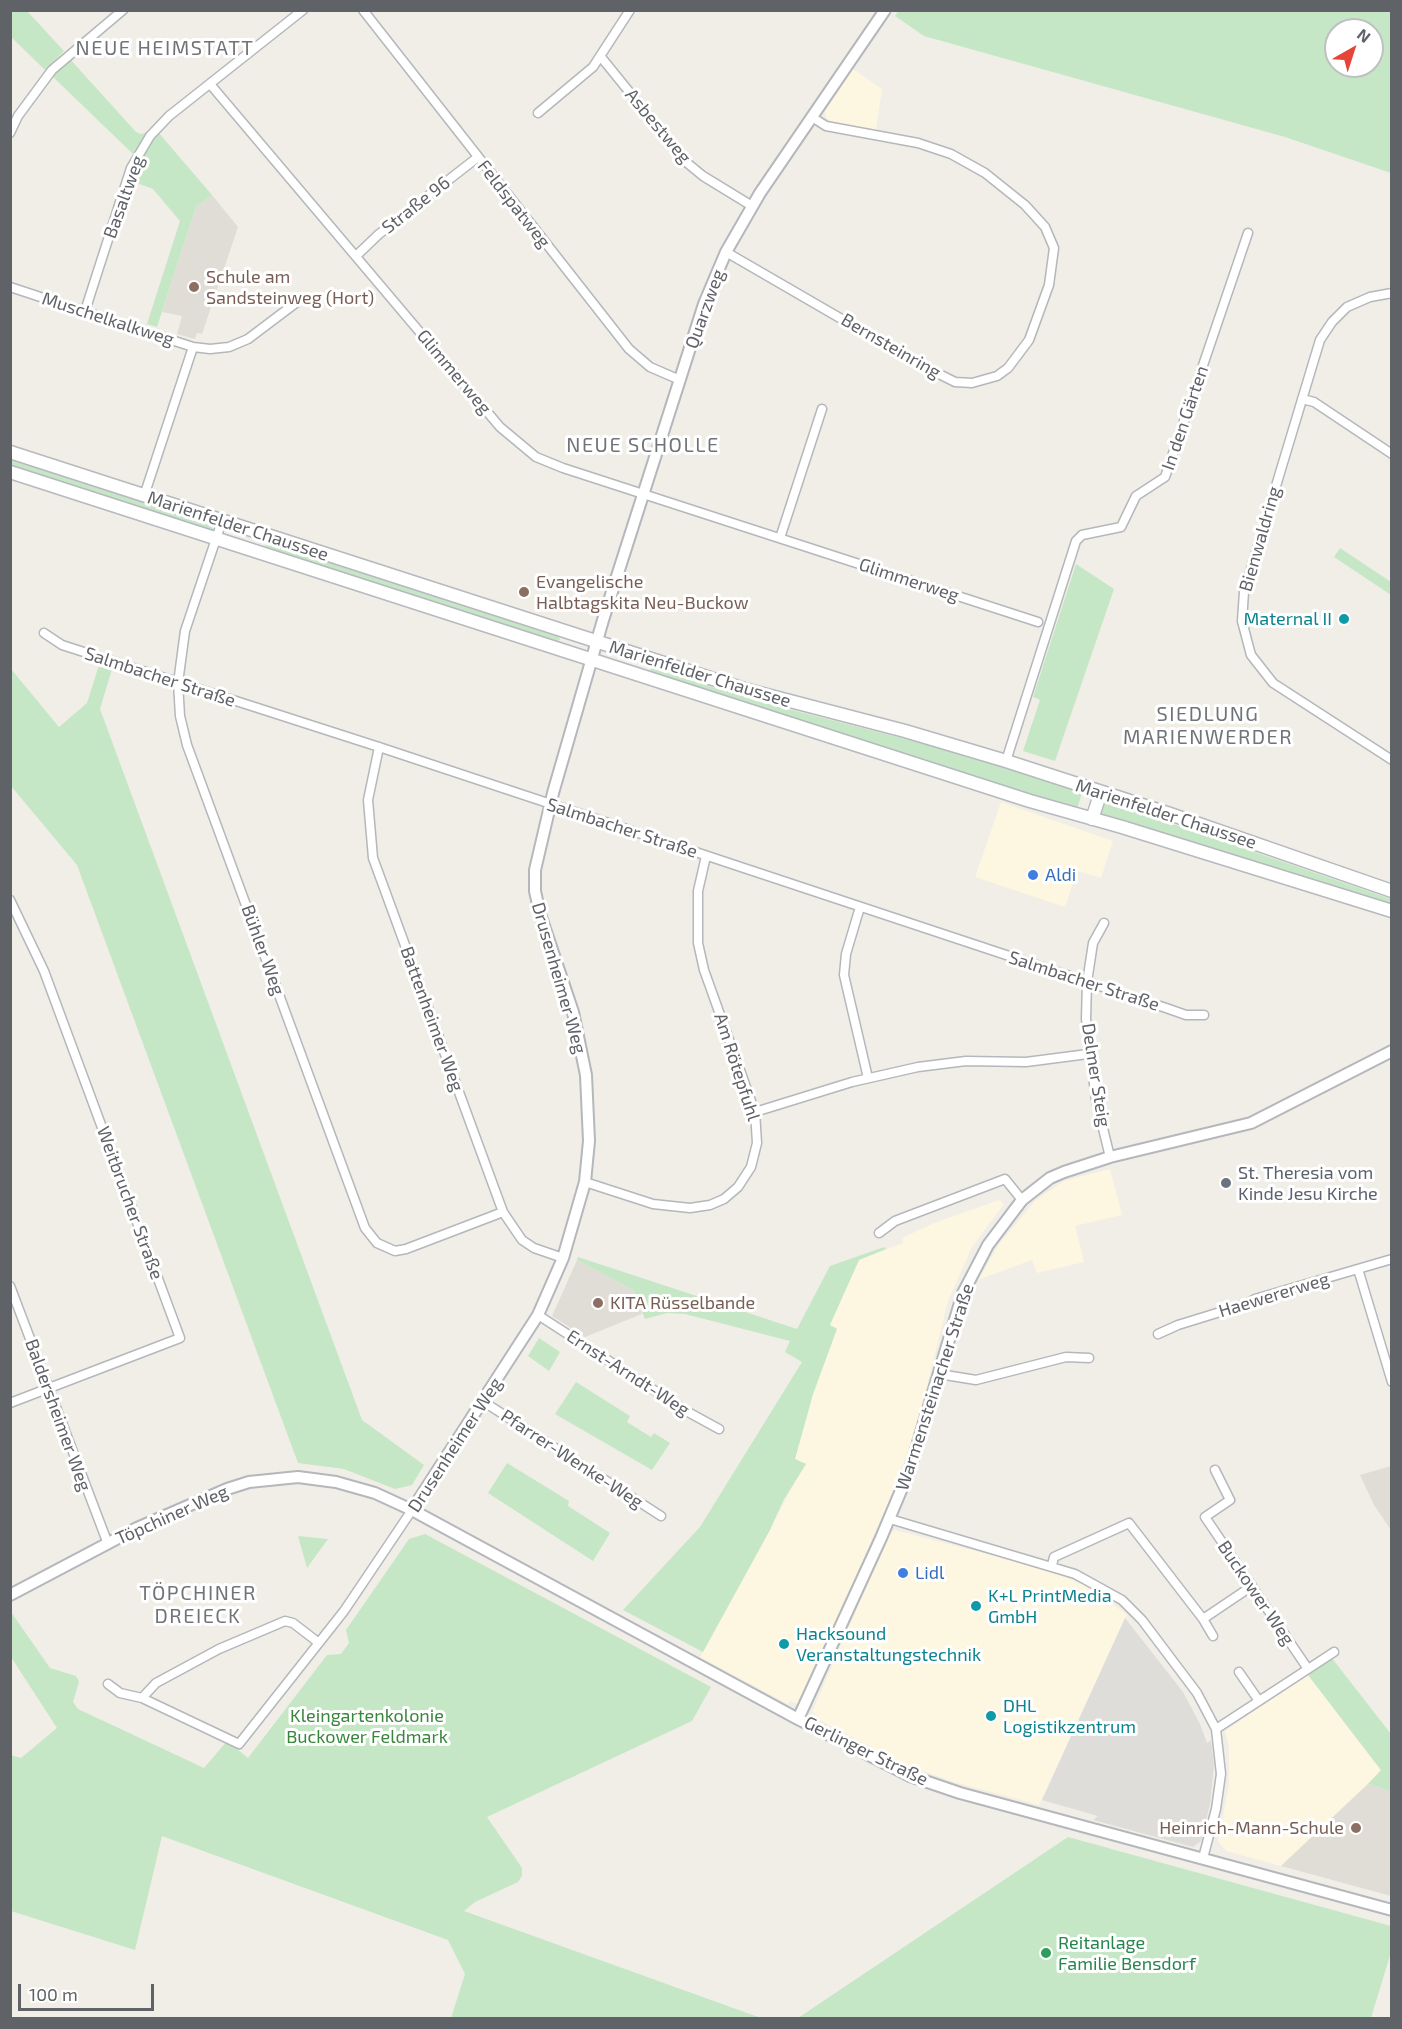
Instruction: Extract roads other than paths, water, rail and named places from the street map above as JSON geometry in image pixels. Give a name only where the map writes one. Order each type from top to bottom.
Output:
[{"type":"main road","name":"Marienfelder Chaussee","points":[[10,452],[761,694],[904,731],[1006,761],[1392,891]]},
{"type":"main road","name":"Marienfelder Chaussee","points":[[10,472],[1030,801],[1392,911]]},
{"type":"main road","points":[[1092,819],[1101,792]]},
{"type":"street","points":[[10,133],[18,116],[52,70],[123,10]]},
{"type":"street","name":"Basaltweg","points":[[85,311],[136,158],[158,127],[303,10]]},
{"type":"street","name":"Feldspatweg","points":[[363,10],[629,349],[650,368],[680,380]]},
{"type":"street","points":[[538,113],[580,80],[601,57],[630,10]]},
{"type":"street","name":"Quarzweg","points":[[596,642],[705,304],[726,252],[752,206],[885,10]]},
{"type":"street","name":"Asbestweg","points":[[601,57],[686,162],[703,176],[752,206]]},
{"type":"street","name":"Glimmerweg","points":[[210,84],[500,427],[521,447],[546,462],[1038,622]]},
{"type":"street","name":"Bernsteinring","points":[[726,252],[921,365],[955,382],[972,383],[997,376],[1008,368],[1029,340],[1049,285],[1054,248],[1045,227],[1025,205],[985,173],[951,154],[918,143],[826,126],[812,117]]},
{"type":"street","name":"Straße 96","points":[[356,256],[380,234],[478,158]]},
{"type":"street","name":"In den Gärten","points":[[1006,761],[1076,541],[1082,535],[1121,527],[1136,496],[1165,477],[1248,232]]},
{"type":"street","name":"Muschelkalkweg","points":[[10,287],[193,347],[144,496]]},
{"type":"street","name":"Bienwaldring","points":[[1392,293],[1359,301],[1332,322],[1320,340],[1244,592],[1244,633],[1256,663],[1273,683],[1392,760]]},
{"type":"street","points":[[193,347],[219,348],[239,344],[257,334],[297,302]]},
{"type":"street","points":[[1302,399],[1314,402],[1392,454]]},
{"type":"street","points":[[780,538],[822,409]]},
{"type":"street","name":"Bühler Weg","points":[[222,521],[185,631],[178,683],[180,716],[187,745],[369,1236],[384,1248],[395,1251],[406,1249],[503,1212]]},
{"type":"street","name":"Salmbacher Straße","points":[[44,633],[62,645],[379,747],[1186,1015],[1204,1015]]},
{"type":"street","name":"Drusenheimer Weg","points":[[108,1684],[120,1693],[142,1698],[238,1744],[320,1643],[383,1556],[538,1315],[563,1258],[585,1182],[589,1141],[586,1075],[573,1012],[535,891],[537,850],[596,642]]},
{"type":"street","name":"Battenheimer Weg","points":[[379,747],[368,800],[373,858],[503,1212],[522,1240],[534,1248],[563,1258]]},
{"type":"street","name":"Am Rötepfuhl","points":[[585,1182],[663,1206],[690,1208],[718,1201],[738,1187],[751,1167],[757,1143],[755,1113],[704,970],[698,942],[697,898],[706,856]]},
{"type":"street","name":"Weitbrucher Straße","points":[[10,900],[44,971],[180,1338],[10,1403]]},
{"type":"street","points":[[860,907],[847,947],[844,975],[868,1078]]},
{"type":"street","name":"Delmer Steig","points":[[1104,923],[1093,943],[1087,982],[1088,1054],[1110,1157]]},
{"type":"street","name":"Warmensteinacher Straße","points":[[798,1719],[890,1519],[923,1430],[954,1319],[976,1265],[1000,1225],[1022,1200],[1050,1178],[1110,1157],[1251,1123],[1392,1051]]},
{"type":"street","points":[[755,1113],[868,1078],[958,1061],[1026,1062],[1088,1054]]},
{"type":"street","points":[[879,1233],[895,1221],[1005,1179],[1022,1200]]},
{"type":"street","name":"Haewererweg","points":[[1158,1334],[1178,1324],[1246,1304],[1255,1299],[1392,1259]]},
{"type":"street","points":[[1358,1269],[1392,1382]]},
{"type":"street","name":"Baldersheimer Weg","points":[[10,1286],[108,1544]]},
{"type":"street","name":"Ernst-Arndt-Weg","points":[[538,1315],[688,1412],[719,1429]]},
{"type":"street","points":[[939,1374],[976,1380],[1066,1357],[1089,1358]]},
{"type":"street","name":"Pfarrer-Wenke-Weg","points":[[484,1401],[661,1516]]},
{"type":"street","name":"Buckower Weg","points":[[1215,1470],[1230,1500],[1202,1518],[1252,1586],[1308,1669]]},
{"type":"street","name":"Töpchiner Weg","points":[[10,1595],[202,1498],[249,1482],[304,1477],[336,1482],[375,1492],[412,1510]]},
{"type":"street","name":"Gerlinger Straße","points":[[412,1510],[798,1719],[910,1776],[950,1790],[1392,1910]]},
{"type":"street","points":[[890,1519],[1052,1565],[1100,1586],[1128,1605],[1173,1657],[1197,1693],[1216,1729],[1221,1774],[1216,1809],[1203,1858]]},
{"type":"street","points":[[1052,1565],[1054,1557],[1129,1523],[1203,1619],[1213,1636]]},
{"type":"street","points":[[1203,1619],[1252,1586]]},
{"type":"street","points":[[142,1698],[144,1693],[166,1678],[219,1649],[285,1621],[293,1623],[320,1643]]},
{"type":"street","points":[[1216,1729],[1334,1652]]},
{"type":"street","points":[[1239,1672],[1259,1701]]},
{"type":"place","name":"Schule am Sandsteinweg (Hort)","points":[[194,287]]},
{"type":"place","name":"Evangelische Halbtagskita Neu-Buckow","points":[[524,592]]},
{"type":"place","name":"Maternal II","points":[[1344,619]]},
{"type":"place","name":"Aldi","points":[[1033,875]]},
{"type":"place","name":"St. Theresia vom Kinde Jesu Kirche","points":[[1226,1183]]},
{"type":"place","name":"KITA Rüsselbande","points":[[598,1303]]},
{"type":"place","name":"Lidl","points":[[903,1573]]},
{"type":"place","name":"K+L PrintMedia GmbH","points":[[976,1606]]},
{"type":"place","name":"Hacksound Veranstaltungstechnik","points":[[784,1644]]},
{"type":"place","name":"DHL Logistikzentrum","points":[[991,1716]]},
{"type":"place","name":"Heinrich-Mann-Schule","points":[[1356,1828]]},
{"type":"place","name":"Reitanlage Familie Bensdorf","points":[[1046,1953]]},
{"type":"district","name":"NEUE HEIMSTATT","points":[[165,48]]},
{"type":"district","name":"NEUE SCHOLLE","points":[[643,445]]},
{"type":"district","name":"SIEDLUNG MARIENWERDER","points":[[1208,726]]},
{"type":"district","name":"TÖPCHINER DREIECK","points":[[198,1604]]},
{"type":"park label","name":"Kleingartenkolonie Buckower Feldmark","points":[[367,1726]]}]
